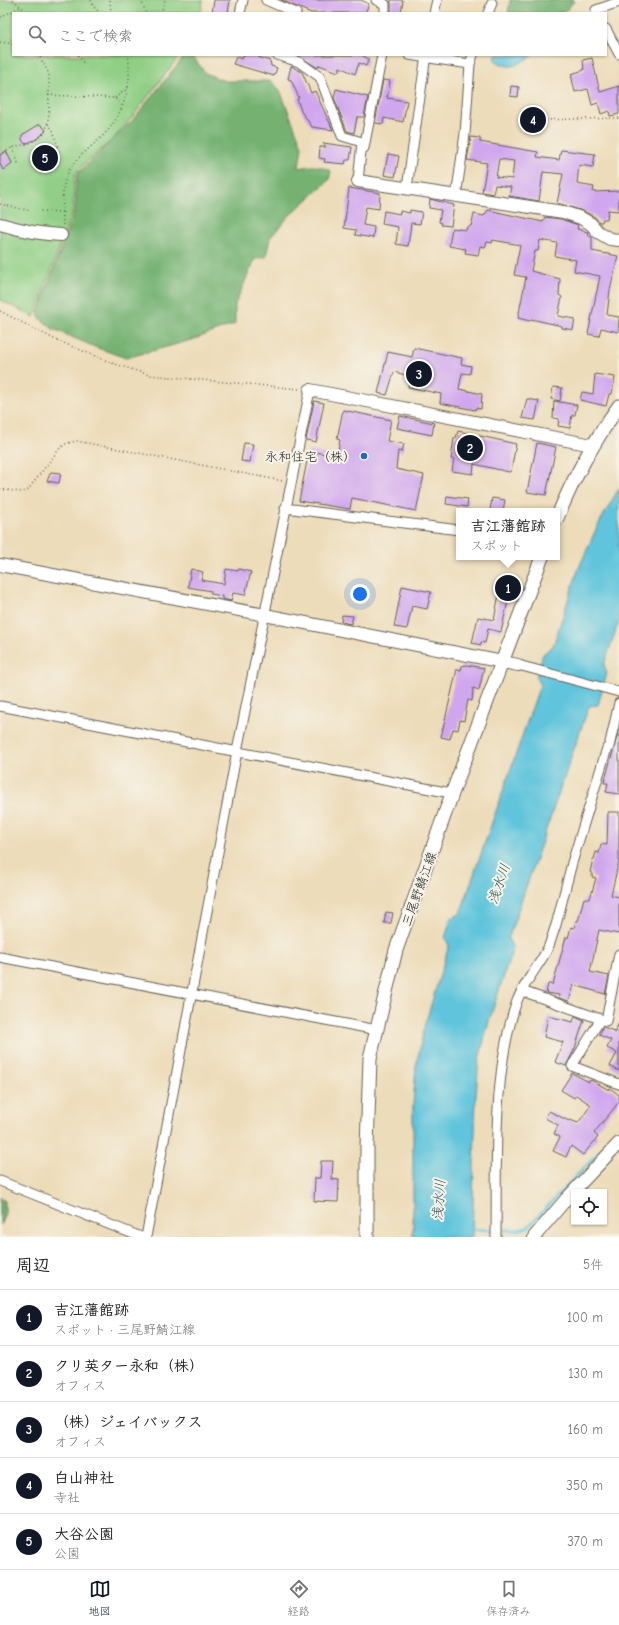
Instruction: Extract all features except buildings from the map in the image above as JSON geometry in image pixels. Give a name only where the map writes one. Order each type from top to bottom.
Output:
[{"type":"main road","points":[[560,510],[571,482],[592,445],[619,406]]},
{"type":"main road","name":"三尾野鯖江線","points":[[367,1237],[367,1147],[370,1058],[396,950],[453,791],[541,560]]},
{"type":"street","points":[[240,12],[243,0]]},
{"type":"street","points":[[266,0],[294,12]]},
{"type":"street","points":[[376,0],[385,4],[385,12]]},
{"type":"street","points":[[434,12],[436,0]]},
{"type":"street","points":[[597,12],[596,10],[619,2]]},
{"type":"street","points":[[488,12],[492,3]]},
{"type":"street","points":[[607,31],[619,54]]},
{"type":"street","points":[[280,56],[299,62],[320,77],[342,136],[362,142],[358,181]]},
{"type":"street","points":[[358,181],[382,56]]},
{"type":"street","points":[[407,188],[426,57],[472,59],[465,134],[456,196]]},
{"type":"street","points":[[358,181],[563,212],[581,218],[591,224],[598,232],[610,239],[619,240]]},
{"type":"street","points":[[0,224],[18,230],[61,235]]},
{"type":"street","points":[[146,1237],[237,751],[290,482],[310,390],[592,445]]},
{"type":"street","points":[[285,508],[456,530]]},
{"type":"street","points":[[0,565],[502,660],[619,692]]},
{"type":"street","points":[[496,1237],[499,1111],[502,1070],[510,1027],[517,1001],[548,948],[595,783],[607,748],[609,747],[619,703]]},
{"type":"street","points":[[0,706],[128,732],[237,751],[451,793],[453,791]]},
{"type":"street","points":[[522,991],[606,1021],[616,976],[619,954]]},
{"type":"street","points":[[0,957],[376,1030]]},
{"type":"street","points":[[600,1020],[572,1066],[619,1084]]},
{"type":"street","points":[[534,1237],[567,1198],[619,1143]]},
{"type":"street","points":[[0,1181],[142,1237]]},
{"type":"path","points":[[13,0],[27,12]]},
{"type":"path","points":[[91,0],[94,7],[99,12]]},
{"type":"path","points":[[110,0],[110,12]]},
{"type":"path","points":[[141,0],[146,12]]},
{"type":"path","points":[[161,12],[165,0]]},
{"type":"path","points":[[0,20],[1,16],[21,7]]},
{"type":"path","points":[[0,42],[12,44]]},
{"type":"path","points":[[0,155],[13,147],[28,144],[37,139],[44,133],[48,124],[49,74],[40,56]]},
{"type":"path","points":[[79,56],[84,64]]},
{"type":"path","points":[[61,235],[64,184],[66,176],[84,152],[108,129],[122,106],[128,87],[130,70],[128,56]]},
{"type":"path","points":[[48,95],[115,98],[128,87]]},
{"type":"path","points":[[115,98],[122,106]]},
{"type":"path","points":[[538,120],[619,118]]},
{"type":"path","points":[[48,124],[53,130],[58,147]]},
{"type":"path","points":[[13,147],[19,166]]},
{"type":"path","points":[[0,204],[31,211]]},
{"type":"path","points":[[41,211],[63,212]]},
{"type":"path","points":[[0,311],[54,339],[112,363],[149,376],[310,390]]},
{"type":"path","points":[[0,489],[21,492],[27,491],[60,448],[67,443],[77,441],[290,482]]},
{"type":"green space","points":[[0,0],[203,0],[201,12],[12,12],[12,56],[179,56],[130,120],[113,139],[83,165],[75,174],[73,210],[34,317],[0,300]]},
{"type":"green space","points":[[510,0],[575,0],[565,12],[508,12]]},
{"type":"green space","points":[[184,56],[193,56],[205,73],[225,81],[271,81],[280,90],[302,146],[299,168],[315,166],[331,171],[329,180],[289,216],[270,238],[266,257],[255,259],[235,304],[235,324],[192,340],[126,358],[95,347],[53,329],[39,317],[38,312],[75,210],[77,174],[132,121]]},
{"type":"green space","points":[[0,1197],[5,1201],[5,1213],[0,1226]]},
{"type":"water","points":[[494,56],[531,56],[513,66],[506,66],[495,60]]},
{"type":"water","name":"浅水川","points":[[619,488],[619,621],[604,665],[607,673],[598,705],[589,706],[508,939],[513,948],[489,1021],[479,1059],[476,1095],[472,1237],[413,1237],[413,1106],[416,1066],[424,1028],[449,945],[445,938],[451,918],[460,914],[540,685],[536,678],[543,654],[553,646],[578,570],[597,527]]},
{"type":"waterway","points":[[504,1230],[519,1230],[528,1227],[619,1131]]},
{"type":"waterway","points":[[469,1229],[491,1230]]},
{"type":"place","name":"白山神社","points":[[533,120]]},
{"type":"place","name":"大谷公園","points":[[45,158]]},
{"type":"place","name":"（株）ジェイバックス","points":[[419,374]]},
{"type":"place","name":"クリ英ター永和（株）","points":[[470,448]]},
{"type":"place","name":"永和住宅（株）","points":[[364,456]]},
{"type":"place","name":"吉江藩館跡","points":[[508,588]]}]
